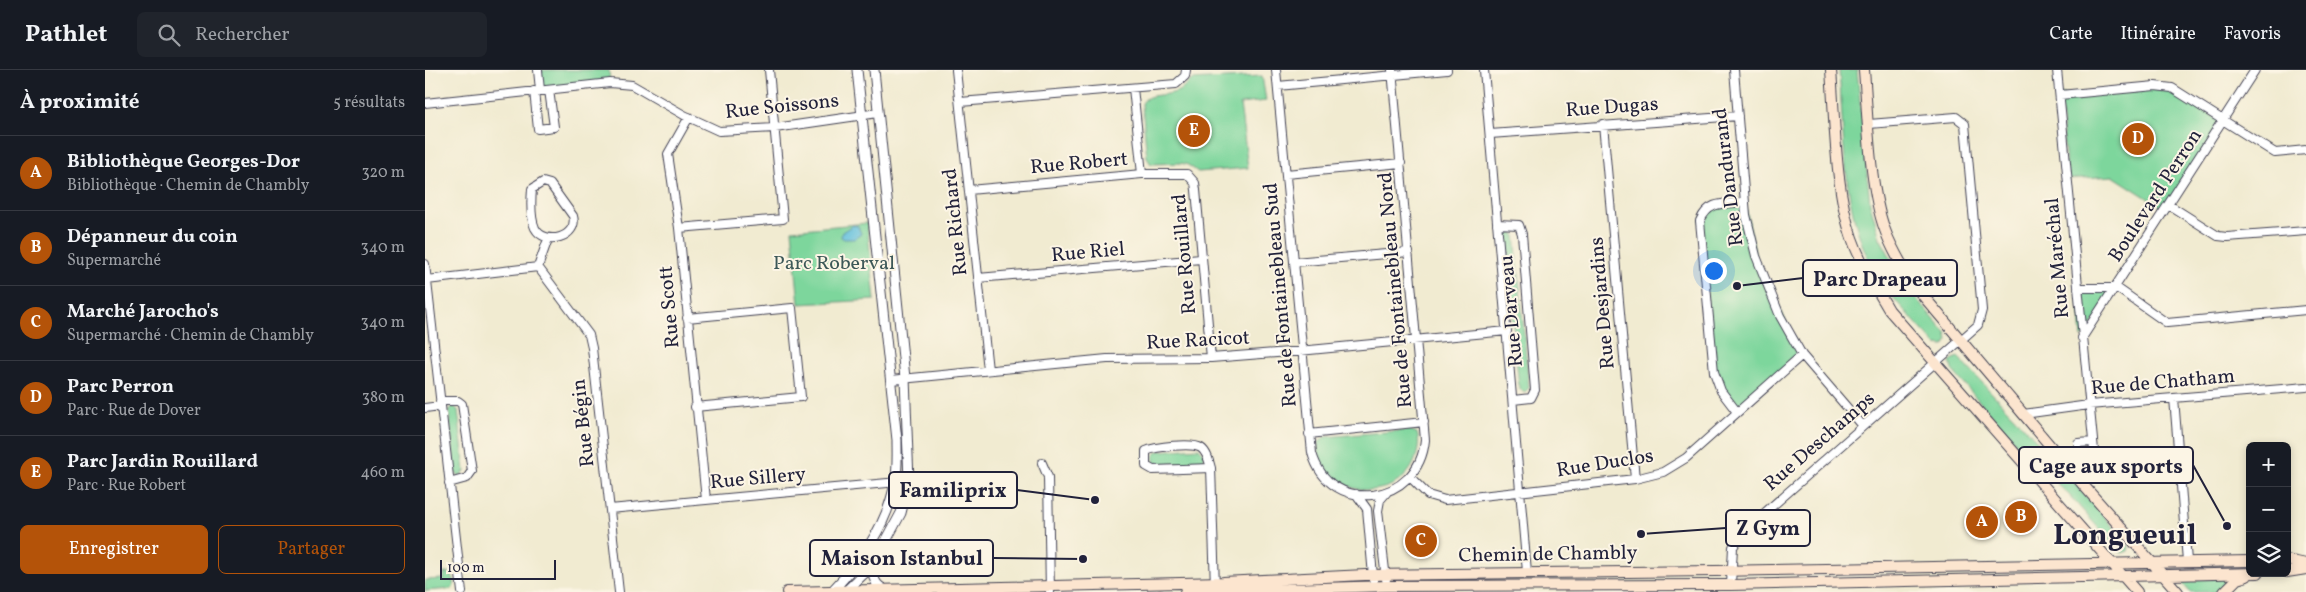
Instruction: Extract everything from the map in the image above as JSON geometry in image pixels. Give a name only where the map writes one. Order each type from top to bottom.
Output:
[{"type":"main road","points":[[1831,70],[1842,203],[1852,238],[1867,273],[1889,310],[1937,361],[2137,592]]},
{"type":"main road","points":[[1864,70],[1876,192],[1885,229],[1897,259],[1914,285],[2178,592]]},
{"type":"main road","points":[[2091,564],[2096,557],[2096,545]]},
{"type":"main road","name":"Chemin de Chambly","points":[[1185,592],[1215,587],[1373,575],[1732,571],[2246,560]]},
{"type":"main road","points":[[2291,561],[2306,564]]},
{"type":"main road","points":[[2291,571],[2306,569]]},
{"type":"main road","name":"Chemin de Chambly","points":[[787,592],[1050,588],[1388,589],[1731,585],[2246,573]]},
{"type":"main road","points":[[2224,592],[2237,579],[2246,576]]},
{"type":"street","points":[[538,70],[538,128],[554,127],[549,90]]},
{"type":"street","points":[[679,228],[783,219],[769,70]]},
{"type":"street","points":[[832,592],[861,558],[882,527],[895,482],[897,440],[857,70]]},
{"type":"street","points":[[845,591],[873,565],[901,513],[909,481],[905,378],[874,70]]},
{"type":"street","name":"Rue Richard","points":[[956,70],[987,370]]},
{"type":"street","points":[[960,102],[1176,84],[1185,76],[1186,70]]},
{"type":"street","name":"Rue de Fontainebleau Sud","points":[[1276,70],[1309,434],[1313,459],[1322,473],[1339,489],[1356,494]]},
{"type":"street","points":[[1278,86],[1392,73],[1447,70]]},
{"type":"street","name":"Rue Darveau","points":[[1484,70],[1527,572]]},
{"type":"street","name":"Rue Dandurand","points":[[1734,70],[1745,202],[1756,256],[1780,316],[1802,355],[1863,426]]},
{"type":"street","name":"Rue Maréchal","points":[[2057,70],[2096,471]]},
{"type":"street","name":"Boulevard Perron","points":[[2082,338],[2117,288],[2255,70]]},
{"type":"street","name":"Rue de Fontainebleau Nord","points":[[1388,492],[1410,477],[1423,454],[1425,440],[1392,73]]},
{"type":"street","name":"Rue Soissons","points":[[425,103],[609,83],[631,85],[719,131],[775,128],[878,113]]},
{"type":"street","points":[[2060,95],[2155,86],[2172,88],[2222,122],[2275,153],[2306,150]]},
{"type":"street","points":[[1133,88],[1141,174]]},
{"type":"street","name":"Rue Dugas","points":[[1490,134],[1603,124],[1737,116]]},
{"type":"street","name":"Rue Scott","points":[[689,117],[668,154],[679,228],[695,407],[706,500]]},
{"type":"street","name":"Rue Deschamps","points":[[1731,585],[1733,547],[1744,531],[1978,325],[1982,310],[1965,124],[1956,117],[1869,124]]},
{"type":"street","name":"Rue Desjardins","points":[[1603,124],[1635,479]]},
{"type":"street","points":[[1286,174],[1401,164]]},
{"type":"street","name":"Rue Robert","points":[[969,190],[1141,174],[1181,172],[1192,178]]},
{"type":"street","name":"Rue Rouillard","points":[[1192,178],[1196,190],[1211,358]]},
{"type":"street","points":[[543,182],[549,184],[575,221],[573,228],[563,237],[548,239],[540,234],[535,227],[531,205],[532,189],[543,182]]},
{"type":"street","points":[[1737,412],[1721,391],[1714,372],[1700,221],[1704,210],[1713,205],[1745,202]]},
{"type":"street","points":[[2169,205],[2218,236],[2227,237],[2306,231]]},
{"type":"street","name":"Rue Darveau","points":[[1497,224],[1519,225],[1522,234],[1535,390],[1531,398],[1513,400]]},
{"type":"street","points":[[427,280],[538,267],[548,239]]},
{"type":"street","points":[[1294,262],[1409,252]]},
{"type":"street","name":"Rue Riel","points":[[978,278],[1201,260]]},
{"type":"street","points":[[425,264],[462,592]]},
{"type":"street","name":"Rue Bégin","points":[[538,267],[589,335],[619,592]]},
{"type":"street","points":[[2077,288],[2117,288],[2167,323],[2306,310]]},
{"type":"street","points":[[687,318],[792,308],[801,397],[695,407]]},
{"type":"street","name":"Rue Racicot","points":[[891,380],[1107,359],[1211,358],[1507,331]]},
{"type":"street","name":"Rue Duclos","points":[[1410,477],[1428,495],[1437,499],[1635,479],[1663,472],[1686,458],[1802,355]]},
{"type":"street","name":"Rue de Chatham","points":[[2023,414],[2089,405],[2306,388]]},
{"type":"street","points":[[2173,398],[2187,562]]},
{"type":"street","points":[[425,408],[459,401],[462,404],[472,471],[467,478],[449,483]]},
{"type":"street","points":[[1309,434],[1424,422]]},
{"type":"street","points":[[2078,443],[2093,442]]},
{"type":"street","points":[[1211,468],[1153,470],[1147,466],[1146,451],[1154,447],[1197,446],[1201,448],[1208,458],[1211,468],[1215,587]]},
{"type":"street","points":[[1042,463],[1048,477],[1050,588]]},
{"type":"street","name":"Rue Sillery","points":[[610,509],[909,481]]},
{"type":"street","points":[[1356,494],[1368,495],[1388,492]]},
{"type":"street","points":[[1388,492],[1380,500],[1378,511],[1388,589]]},
{"type":"street","points":[[1356,494],[1367,509],[1374,589]]},
{"type":"street","points":[[873,565],[874,580],[878,586],[886,590]]},
{"type":"green space","points":[[538,70],[609,70],[610,83],[540,90]]},
{"type":"green space","points":[[1839,70],[1857,70],[1870,204],[1880,238],[1908,289],[1946,333],[1948,340],[1944,346],[1936,345],[1894,299],[1879,279],[1863,246],[1855,222],[1846,172]]},
{"type":"green space","points":[[1262,76],[1266,101],[1240,104],[1248,168],[1198,172],[1188,165],[1181,163],[1151,164],[1147,158],[1142,104],[1145,99],[1178,91],[1191,80]]},
{"type":"green space","points":[[2172,88],[2222,122],[2166,210],[2113,176],[2067,179],[2060,95]]},
{"type":"green space","points":[[1745,202],[1756,257],[1802,355],[1737,412],[1714,372],[1700,221],[1704,211]]},
{"type":"green space","name":"Parc Roberval","points":[[867,223],[875,300],[799,304],[792,230]]},
{"type":"green space","points":[[1511,230],[1515,234],[1529,388],[1524,393],[1519,388],[1505,236]]},
{"type":"green space","points":[[2078,288],[2117,288],[2082,338]]},
{"type":"green space","points":[[1958,357],[2053,458],[2127,543],[2128,551],[2122,553],[2119,551],[2069,495],[2017,445],[1952,370],[1950,361]]},
{"type":"green space","points":[[453,406],[458,410],[465,471],[460,476],[455,473],[449,411]]},
{"type":"green space","points":[[1410,430],[1417,433],[1418,436],[1415,460],[1405,475],[1391,485],[1375,490],[1358,489],[1342,484],[1329,474],[1321,460],[1318,443],[1324,437]]},
{"type":"green space","points":[[1199,448],[1204,454],[1203,464],[1154,464],[1154,455],[1158,451]]},
{"type":"green space","points":[[444,573],[452,573],[454,586],[451,589],[425,591],[425,580],[444,579]]},
{"type":"green space","points":[[2233,578],[2222,592],[2190,592],[2182,583],[2183,580]]},
{"type":"water","points":[[853,225],[858,226],[861,234],[854,239],[844,239],[841,237],[842,232]]},
{"type":"place","name":"Parc Jardin Rouillard","points":[[1194,131]]},
{"type":"place","name":"Parc Perron","points":[[2138,139]]},
{"type":"place","name":"Parc Drapeau","points":[[1737,286]]},
{"type":"place","name":"Familiprix","points":[[1095,500]]},
{"type":"place","name":"Dépanneur du coin","points":[[2021,517]]},
{"type":"place","name":"Bibliothèque Georges-Dor","points":[[1982,522]]},
{"type":"place","name":"Cage aux sports","points":[[2227,526]]},
{"type":"place","name":"Z Gym","points":[[1641,534]]},
{"type":"place","name":"Marché Jarocho's","points":[[1421,541]]},
{"type":"place","name":"Maison Istanbul","points":[[1083,559]]},
{"type":"district","name":"Longueuil","points":[[2125,536]]}]
